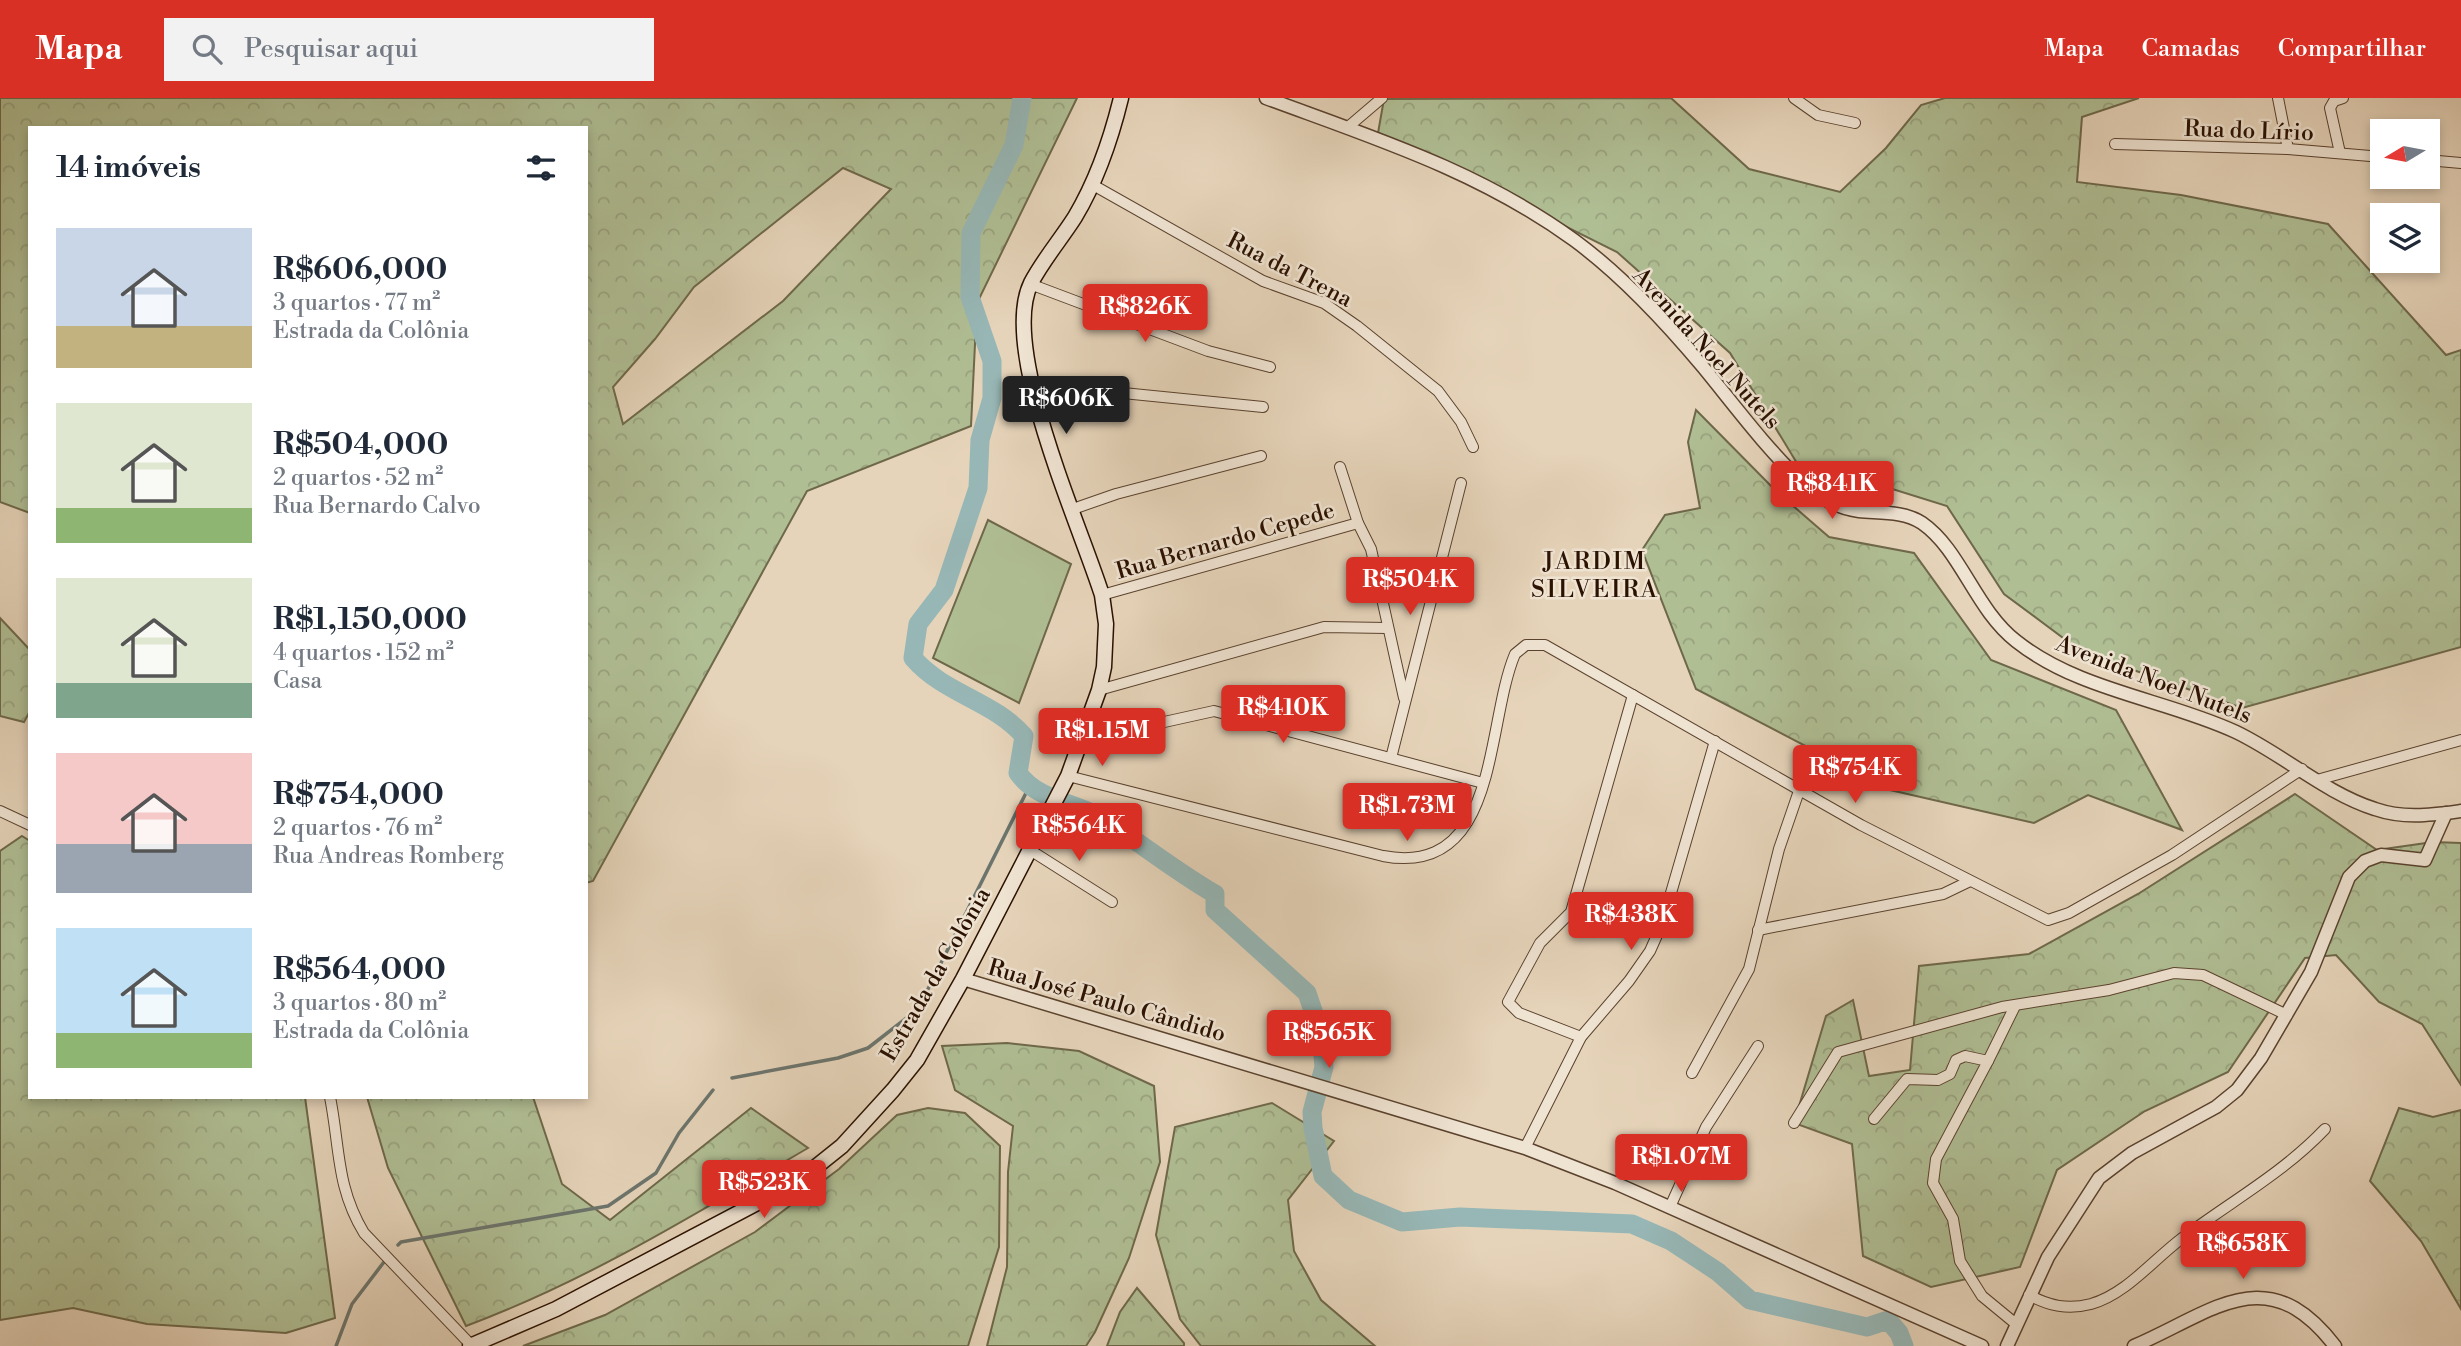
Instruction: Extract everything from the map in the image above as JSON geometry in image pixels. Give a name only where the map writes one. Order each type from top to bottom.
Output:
[{"type":"main road","name":"Estrada da Colônia","points":[[471,1346],[556,1310],[797,1182],[842,1146],[917,1060],[963,979],[1059,795],[1083,740],[1099,690],[1106,624],[1102,595],[1033,384],[1022,336],[1022,318],[1030,284],[1093,185],[1121,98]]},
{"type":"street","name":"Avenida Noel Nutels","points":[[1266,98],[1413,150],[1473,179],[1574,241],[1638,299],[1701,365],[1748,424],[1803,484],[1822,499],[1848,509],[1898,514],[1923,524],[1942,544],[1992,619],[2035,654],[2103,685],[2211,721],[2274,751],[2356,802],[2388,813],[2414,816],[2461,811]]},
{"type":"street","points":[[1348,127],[1382,98]]},
{"type":"street","points":[[1794,98],[1818,115],[1855,123]]},
{"type":"street","points":[[2278,98],[2288,149]]},
{"type":"street","points":[[2340,153],[2330,108],[2334,102],[2343,98]]},
{"type":"street","name":"Rua do Lírio","points":[[2115,145],[2288,149],[2370,156]]},
{"type":"street","points":[[2440,161],[2461,163]]},
{"type":"street","name":"Rua da Trena","points":[[1093,185],[1263,281],[1324,303],[1438,391],[1461,422],[1473,447]]},
{"type":"street","points":[[1030,284],[1208,352],[1270,367]]},
{"type":"street","points":[[1033,384],[1263,407]]},
{"type":"street","points":[[1073,509],[1116,494],[1261,456]]},
{"type":"street","points":[[1340,467],[1358,523],[1371,549],[1404,699]]},
{"type":"street","points":[[1391,758],[1461,483]]},
{"type":"street","name":"Rua Bernardo Cepede","points":[[1102,595],[1358,523]]},
{"type":"street","points":[[1099,690],[1324,627],[1387,628]]},
{"type":"street","points":[[1068,776],[1399,859],[1431,855],[1459,836],[1471,817],[1483,783],[1515,654],[1526,645],[1545,645],[1799,791],[2048,920],[2069,913],[2172,855],[2302,769]]},
{"type":"street","points":[[1581,1037],[1520,1013],[1508,1002],[1540,943],[1571,912],[1633,695]]},
{"type":"street","points":[[1083,740],[1214,711],[1483,783]]},
{"type":"street","points":[[2317,780],[2461,740]]},
{"type":"street","points":[[1525,1148],[1581,1037],[1629,981],[1650,951],[1662,924],[1715,741]]},
{"type":"street","points":[[1692,1073],[1741,988],[1749,969],[1779,849],[1799,791]]},
{"type":"street","points":[[0,811],[28,824]]},
{"type":"street","points":[[2007,1346],[2048,1257],[2099,1178],[2132,1153],[2197,1119],[2236,1090],[2275,1039],[2311,972],[2349,877],[2365,861],[2381,855],[2425,860],[2446,813]]},
{"type":"street","points":[[1030,850],[1112,902]]},
{"type":"street","points":[[1758,930],[1943,894],[1970,881]]},
{"type":"street","points":[[1794,1123],[1838,1052],[2015,1006],[2189,972],[2203,975],[2287,1016]]},
{"type":"street","name":"Rua José Paulo Cândido","points":[[963,979],[1290,1075],[1525,1148],[1670,1207],[1982,1346]]},
{"type":"street","points":[[2015,1006],[1936,1159],[1933,1183],[1953,1219],[1960,1261],[1982,1296],[2016,1324]]},
{"type":"street","points":[[1670,1207],[1706,1127],[1758,1045]]},
{"type":"street","points":[[1874,1119],[1907,1079],[1938,1080],[1950,1074],[1956,1060],[1965,1056],[1988,1061]]},
{"type":"street","points":[[330,1099],[343,1190],[352,1213],[364,1233],[471,1346]]},
{"type":"street","points":[[2029,1295],[2047,1305],[2074,1307],[2114,1294],[2182,1239],[2282,1170],[2325,1129]]},
{"type":"street","points":[[2134,1346],[2238,1298],[2260,1296],[2280,1299],[2305,1313],[2335,1346]]},
{"type":"green space","points":[[0,98],[1077,98],[977,303],[971,426],[807,491],[593,881],[588,882],[588,126],[28,126],[28,512],[0,502]],"holes":[[[843,168],[891,189],[783,301],[623,424],[613,387],[655,339],[694,287]]]},
{"type":"green space","points":[[1671,98],[1749,169],[1840,192],[1886,148],[1921,105],[1945,98],[2139,98],[2082,117],[2077,182],[2181,195],[2328,224],[2446,355],[2461,350],[2461,647],[2242,708],[2082,652],[2004,594],[1947,506],[1886,487],[1806,478],[1730,353],[1617,252],[1378,133],[1384,99]]},
{"type":"green space","points":[[1696,410],[1777,492],[1829,537],[1914,553],[1991,660],[2116,710],[2182,830],[2088,795],[2034,823],[1890,790],[1696,689],[1642,550],[1665,515],[1700,508],[1688,442]]},
{"type":"green space","points":[[988,520],[1071,564],[1019,703],[933,658]]},
{"type":"green space","points":[[0,618],[28,648],[28,715],[24,722],[0,716]]},
{"type":"green space","points":[[2295,794],[2377,850],[2433,842],[2461,843],[2461,1085],[2422,1024],[2379,1002],[2336,955],[2305,958],[2228,1072],[2145,1111],[2057,1170],[2020,1267],[1931,1287],[1863,1256],[1852,1144],[1794,1123],[1826,1016],[1853,1000],[1869,1076],[1910,1070],[1919,966],[2029,954],[2138,894]]},
{"type":"green space","points":[[22,836],[28,840],[28,1099],[305,1099],[335,1318],[286,1333],[147,1324],[73,1308],[0,1320],[0,851]]},
{"type":"green space","points":[[1007,1043],[1079,1051],[1154,1086],[1160,1162],[1129,1258],[1086,1346],[987,1346],[1007,1267],[1008,1172],[1013,1126],[955,1090],[942,1046]]},
{"type":"green space","points":[[368,1099],[534,1099],[562,1184],[610,1220],[751,1108],[808,1148],[598,1267],[466,1326],[388,1168]]},
{"type":"green space","points":[[1272,1103],[1334,1141],[1288,1200],[1294,1251],[1321,1300],[1375,1346],[1201,1346],[1180,1319],[1156,1235],[1175,1127]]},
{"type":"green space","points":[[928,1108],[965,1113],[1000,1146],[999,1247],[968,1346],[523,1346],[605,1315],[755,1232],[839,1169],[897,1115]]},
{"type":"green space","points":[[2399,1108],[2433,1117],[2461,1110],[2461,1309],[2421,1241],[2370,1181]]},
{"type":"green space","points":[[1137,1288],[1184,1346],[1107,1346],[1120,1312]]},
{"type":"waterway","points":[[1022,98],[1014,145],[971,233],[970,297],[992,361],[992,398],[980,440],[978,488],[944,590],[918,624],[913,658],[939,680],[998,714],[1024,736],[1018,773],[1027,783],[1048,796],[1107,821],[1215,894],[1215,910],[1307,993],[1321,1034],[1324,1067],[1312,1112],[1313,1128],[1323,1176],[1349,1200],[1402,1222],[1460,1217],[1632,1224],[1671,1241],[1718,1272],[1750,1300],[1867,1327],[1888,1320],[1899,1333],[1904,1346]]},
{"type":"waterway","points":[[732,1078],[838,1058],[868,1048],[918,1009],[1029,787]]},
{"type":"waterway","points":[[398,1245],[401,1242],[608,1206],[656,1173],[679,1133],[713,1090]]},
{"type":"waterway","points":[[336,1346],[352,1304],[387,1258]]},
{"type":"district","name":"JARDIM SILVEIRA","points":[[1595,575]]}]
